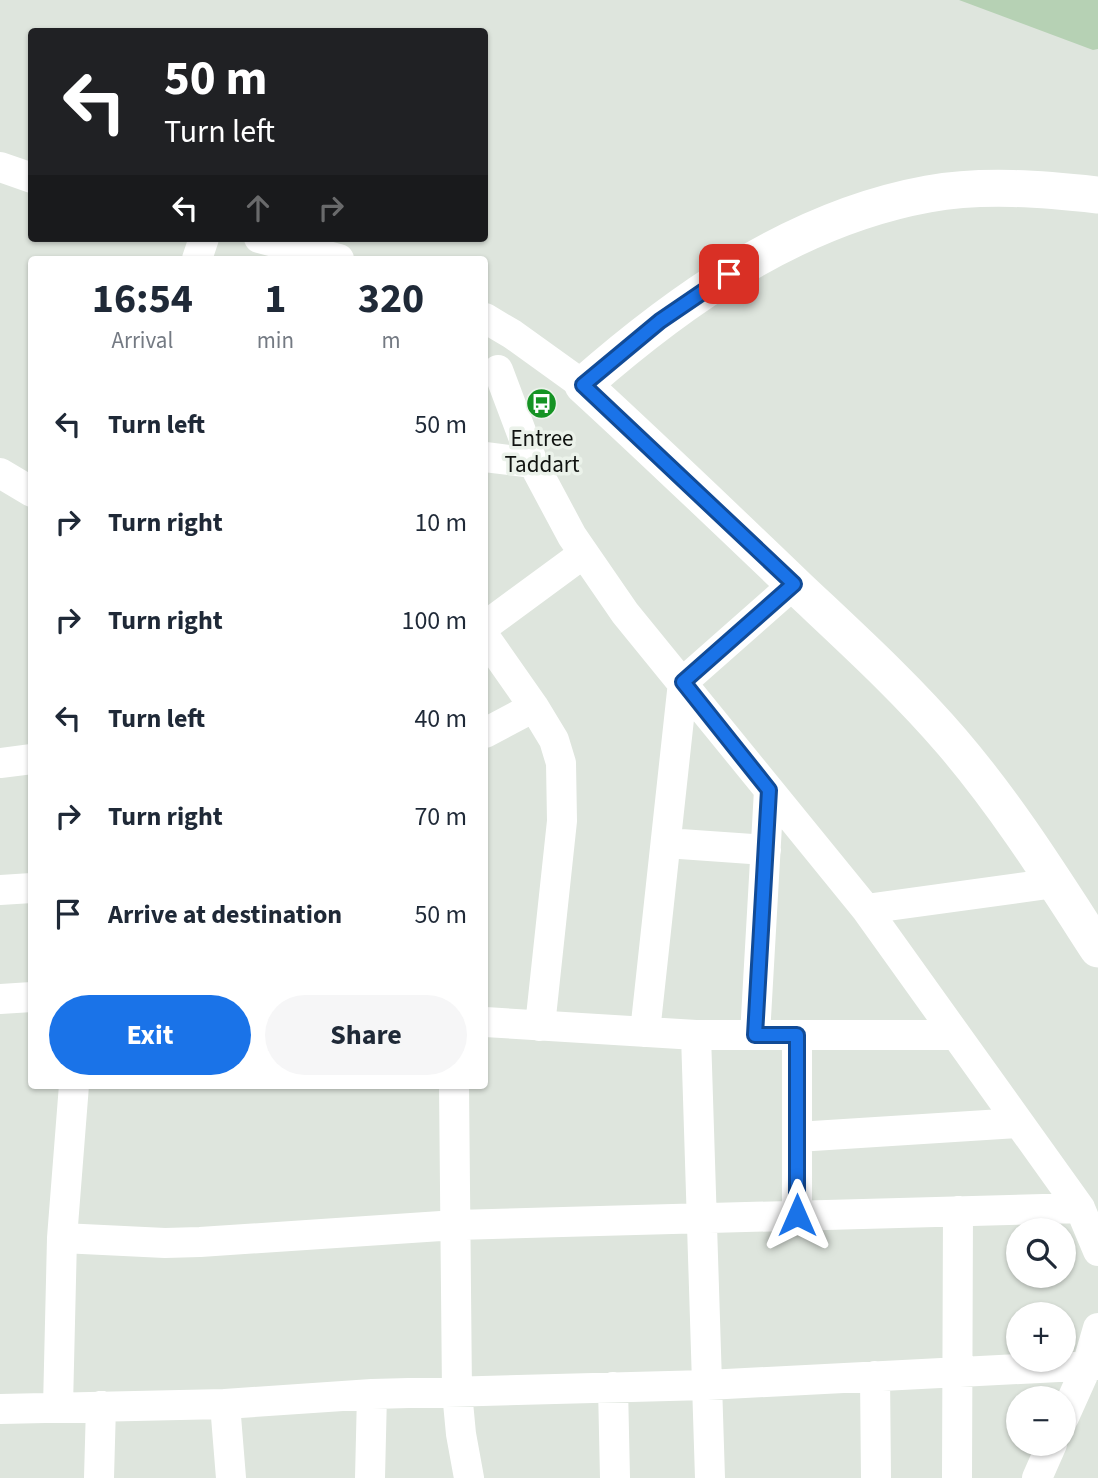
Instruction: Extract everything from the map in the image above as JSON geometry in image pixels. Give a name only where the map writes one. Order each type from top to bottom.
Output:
[{"type":"street","points":[[0,167],[28,177]]},
{"type":"street","points":[[583,385],[616,356],[706,288],[751,261],[813,230],[868,209],[928,194],[988,188],[1098,195]]},
{"type":"street","points":[[274,242],[328,256]]},
{"type":"street","points":[[488,320],[583,385],[902,688],[952,742],[991,791],[1098,949]]},
{"type":"street","points":[[488,393],[512,334]]},
{"type":"street","points":[[498,370],[533,463],[583,554],[625,613],[866,909],[1080,1208],[1098,1251]]},
{"type":"street","points":[[488,457],[533,463]]},
{"type":"street","points":[[0,473],[28,490]]},
{"type":"street","points":[[488,624],[583,554]]},
{"type":"street","points":[[645,1032],[683,682],[794,584]]},
{"type":"street","points":[[488,641],[554,740],[561,763],[562,821],[540,1026]]},
{"type":"street","points":[[488,731],[534,708]]},
{"type":"street","points":[[0,762],[28,759]]},
{"type":"street","points":[[755,1035],[769,790]]},
{"type":"street","points":[[666,843],[766,850]]},
{"type":"street","points":[[866,909],[1055,883]]},
{"type":"street","points":[[0,890],[28,888]]},
{"type":"street","points":[[0,999],[28,998]]},
{"type":"street","points":[[488,1022],[696,1035],[954,1035]]},
{"type":"street","points":[[696,1035],[710,1478]]},
{"type":"street","points":[[797,1035],[797,1215]]},
{"type":"street","points":[[58,1407],[62,1238],[74,1089]]},
{"type":"street","points":[[454,1089],[457,1392],[469,1478]]},
{"type":"street","points":[[797,1137],[1018,1123]]},
{"type":"street","points":[[62,1238],[200,1242],[456,1225],[1080,1208]]},
{"type":"street","points":[[957,1478],[958,1211]]},
{"type":"street","points":[[1076,1396],[1093,1366],[1098,1328]]},
{"type":"street","points":[[0,1409],[225,1404],[372,1395],[707,1385],[1093,1366]]},
{"type":"street","points":[[875,1376],[876,1478]]},
{"type":"street","points":[[614,1387],[615,1478]]},
{"type":"street","points":[[370,1478],[372,1395]]},
{"type":"street","points":[[225,1404],[231,1478]]},
{"type":"street","points":[[99,1478],[101,1406]]},
{"type":"street","points":[[1037,1478],[1047,1456]]},
{"type":"green space","points":[[959,0],[1098,0],[1098,49],[1093,50]]},
{"type":"place","name":"Entree Taddart","points":[[542,404]]},
{"type":"route","points":[[729,274],[660,321],[583,385],[794,584],[683,682],[769,790],[755,1035],[797,1035],[797,1215]]}]
